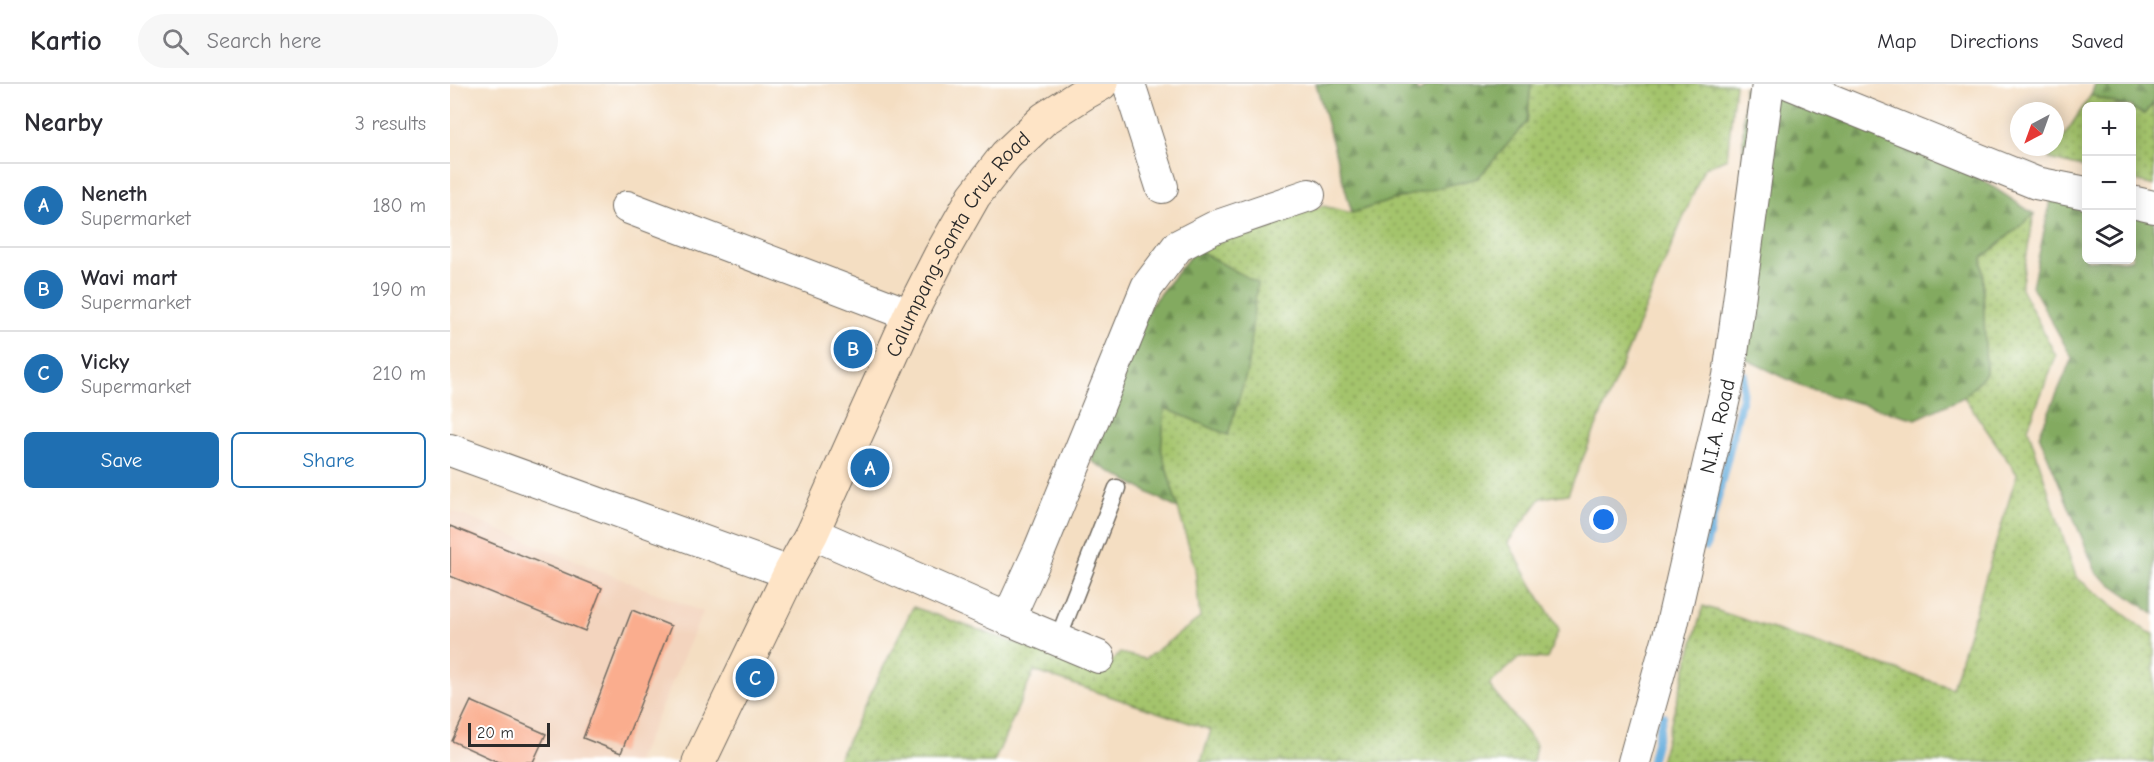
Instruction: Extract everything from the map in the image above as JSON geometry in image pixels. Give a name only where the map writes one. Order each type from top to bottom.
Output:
[{"type":"main road","name":"Calumpang-Santa Cruz Road","points":[[699,762],[790,573],[812,533],[910,315],[974,196],[1006,155],[1044,119],[1085,87]]},
{"type":"street","points":[[1128,84],[1162,187]]},
{"type":"street","name":"N.I.A. Road","points":[[1634,762],[1671,629],[1729,376],[1768,84]]},
{"type":"street","points":[[1791,84],[2036,183],[2082,192]]},
{"type":"street","points":[[1008,619],[1040,549],[1147,287],[1178,246],[1215,226],[1309,195]]},
{"type":"street","points":[[2136,203],[2154,207]]},
{"type":"street","points":[[627,207],[910,315]]},
{"type":"street","points":[[450,450],[790,573]]},
{"type":"street","points":[[812,533],[1100,657]]},
{"type":"lane","points":[[1058,639],[1117,488]]},
{"type":"shaded area","points":[[450,510],[703,612],[637,762],[465,762],[450,756]]},
{"type":"green space","points":[[1316,84],[1414,84],[1418,92],[1431,84],[1531,84],[1527,122],[1478,178],[1402,197],[1352,213]]},
{"type":"green space","points":[[1531,84],[1735,84],[1727,158],[1704,168],[1568,494],[1541,498],[1508,542],[1559,629],[1547,659],[1520,657],[1489,685],[1536,745],[1533,762],[1201,762],[1211,730],[1034,671],[994,762],[837,762],[913,607],[1101,673],[1120,653],[1145,659],[1200,618],[1195,568],[1161,449],[1165,408],[1228,435],[1196,249],[1323,206],[1352,213],[1402,197],[1527,123]]},
{"type":"green space","points":[[2095,84],[2154,84],[2154,102],[2145,114],[2136,111],[2136,102],[2112,102],[2091,95]]},
{"type":"green space","points":[[1744,87],[1936,149],[2034,214],[1982,258],[1986,373],[1964,397],[1916,419],[1808,389],[1739,356]]},
{"type":"green space","points":[[2091,95],[2112,102],[2086,102]]},
{"type":"green space","points":[[2154,104],[2154,186],[2136,181],[2136,111],[2145,114]]},
{"type":"green space","points":[[2082,109],[2082,167],[2049,159],[2051,156],[2064,156],[2064,136]]},
{"type":"green space","points":[[2053,191],[2082,198],[2082,264],[2136,264],[2136,211],[2154,215],[2154,614],[2097,574],[2039,435],[2072,358],[2032,286]]},
{"type":"green space","points":[[2034,214],[2021,288],[2056,356],[2028,428],[2076,577],[2146,631],[2154,634],[2154,762],[1660,762],[1703,606],[1952,688],[2017,474],[1964,397],[1986,373],[1982,258]]},
{"type":"green space","points":[[1196,249],[1257,283],[1247,371],[1228,435],[1165,408],[1161,449],[1178,509],[1091,461],[1150,306]]},
{"type":"building","points":[[450,526],[602,588],[585,631],[450,576]]},
{"type":"building","points":[[632,610],[671,626],[621,753],[583,738]]},
{"type":"building","points":[[471,701],[546,734],[533,762],[498,762],[452,741]]},
{"type":"waterway","points":[[1706,547],[1742,398],[1744,375]]},
{"type":"waterway","points":[[1651,762],[1663,716]]},
{"type":"place","name":"Wavi mart","points":[[853,349]]},
{"type":"place","name":"Neneth","points":[[870,468]]},
{"type":"place","name":"Vicky","points":[[755,678]]}]
